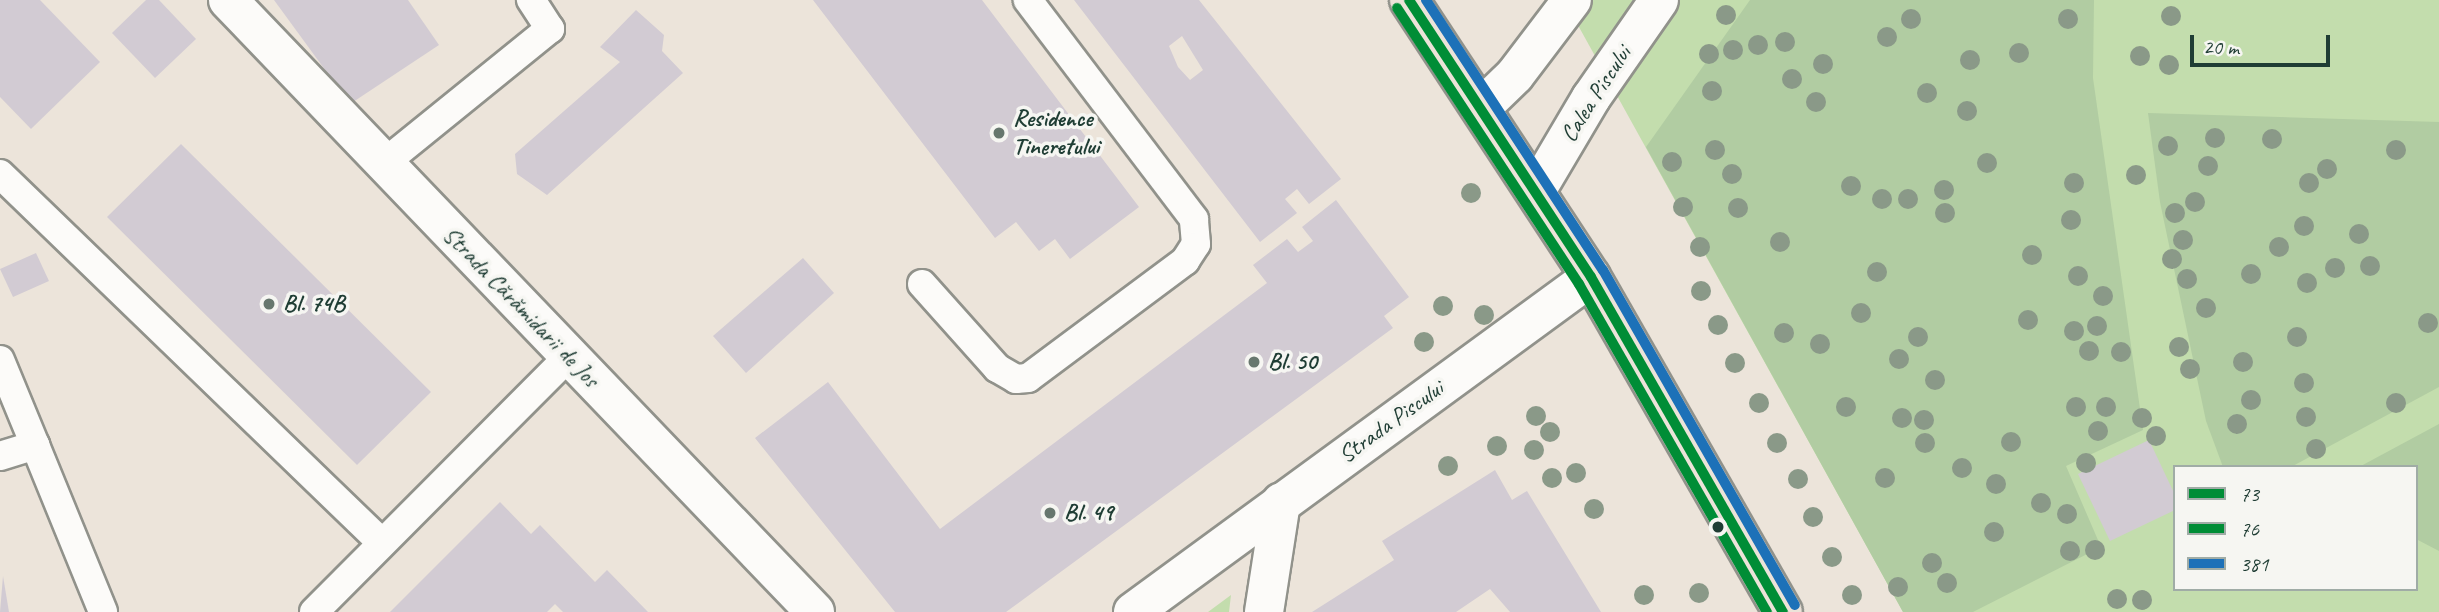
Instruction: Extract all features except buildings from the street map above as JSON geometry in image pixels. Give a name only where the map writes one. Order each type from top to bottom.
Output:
[{"type":"main road","points":[[1409,0],[1591,277],[1783,612]]},
{"type":"street","name":"Strada Cărămidarii de Jos","points":[[228,0],[568,357],[816,612]]},
{"type":"street","points":[[1481,108],[1516,75],[1572,0]]},
{"type":"street","name":"Calea Piscului","points":[[1536,191],[1591,98],[1659,0]]},
{"type":"street","name":"Strada Piscului","points":[[1281,502],[1591,277]]},
{"type":"street","points":[[1133,612],[1281,502]]},
{"type":"street","points":[[1264,612],[1281,502]]},
{"type":"lane","points":[[383,164],[550,29],[531,0]]},
{"type":"lane","points":[[922,284],[997,368],[1016,379],[1028,378],[1185,261],[1196,244],[1194,219],[1028,0]]},
{"type":"lane","points":[[0,174],[382,544]]},
{"type":"lane","points":[[314,612],[568,357]]},
{"type":"lane","points":[[0,360],[103,612]]},
{"type":"lane","points":[[0,456],[35,445]]},
{"type":"green space","points":[[1564,0],[2439,0],[2439,612],[1903,612]]},
{"type":"green space","points":[[1750,0],[2094,0],[2093,78],[2143,430],[2066,466],[2101,547],[1973,612],[1903,612],[1646,147]]},
{"type":"green space","points":[[2148,113],[2439,122],[2439,387],[2295,465],[2222,465],[2206,421],[2160,202]]},
{"type":"green space","points":[[2439,424],[2439,551],[2418,540],[2418,465],[2363,465]]},
{"type":"green space","points":[[1231,595],[1229,612],[1208,612]]},
{"type":"transit line","name":"73","points":[[1409,0],[1591,277],[1783,612]]},
{"type":"transit line","name":"381","points":[[1426,0],[1603,270],[1795,605]]},
{"type":"transit line","name":"76","points":[[1397,8],[1579,284],[1767,612]]},
{"type":"place","name":"Residence Tineretului","points":[[999,133]]},
{"type":"place","name":"Bl. 74B","points":[[269,304]]},
{"type":"place","name":"Bl. 50","points":[[1254,362]]},
{"type":"place","name":"Bl. 49","points":[[1050,513]]}]
